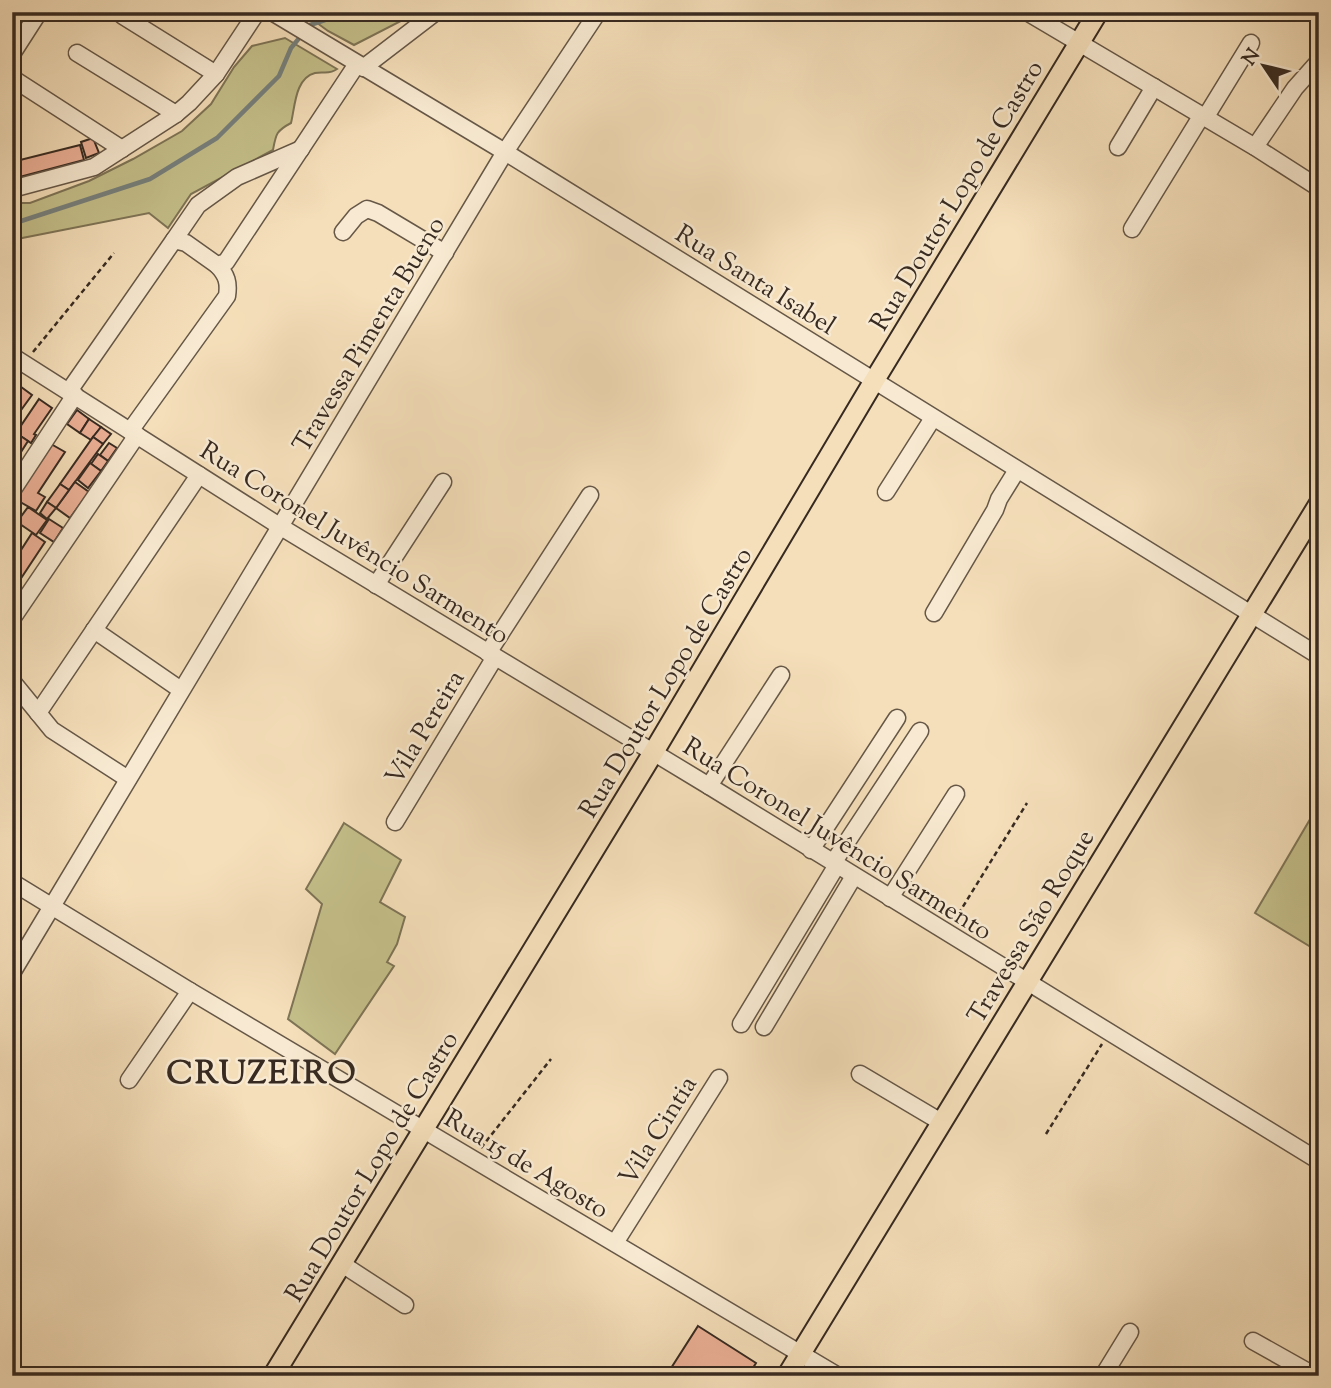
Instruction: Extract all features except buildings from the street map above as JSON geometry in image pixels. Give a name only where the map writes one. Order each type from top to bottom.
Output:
[{"type":"main road","name":"Rua Doutor Lopo de Castro","points":[[273,1376],[653,753],[1098,12]]},
{"type":"main road","name":"Travessa São Roque","points":[[787,1376],[1319,504]]},
{"type":"street","points":[[12,54],[39,12]]},
{"type":"street","points":[[12,189],[94,167],[176,114],[216,74],[257,12]]},
{"type":"street","points":[[217,265],[230,256],[360,66],[436,12]]},
{"type":"street","name":"Travessa Pimenta Bueno","points":[[12,973],[505,152],[598,12]]},
{"type":"street","points":[[1027,12],[1319,188]]},
{"type":"street","points":[[122,16],[216,74]]},
{"type":"street","name":"Rua Santa Isabel","points":[[286,18],[312,37],[505,152],[1319,656]]},
{"type":"street","points":[[1132,229],[1251,43]]},
{"type":"street","points":[[77,53],[176,114]]},
{"type":"street","points":[[1255,147],[1295,88],[1319,61]]},
{"type":"street","points":[[12,78],[122,149]]},
{"type":"street","points":[[1118,147],[1154,87]]},
{"type":"street","points":[[12,491],[72,393],[198,205],[237,177],[301,149]]},
{"type":"street","points":[[343,232],[356,216],[367,209],[445,253]]},
{"type":"street","points":[[12,619],[133,433],[227,296],[229,284],[223,271],[186,243],[174,240]]},
{"type":"street","name":"Rua Coronel Juvêncio Sarmento","points":[[18,359],[281,527],[1319,1161]]},
{"type":"street","points":[[886,492],[933,418]]},
{"type":"street","points":[[934,613],[1017,470]]},
{"type":"street","points":[[38,713],[199,475]]},
{"type":"street","points":[[376,585],[443,482]]},
{"type":"street","name":"Vila Pereira","points":[[395,822],[492,655],[590,495]]},
{"type":"street","points":[[94,630],[181,690]]},
{"type":"street","points":[[709,786],[781,675]]},
{"type":"street","points":[[12,681],[52,730],[128,779]]},
{"type":"street","points":[[811,850],[897,718]]},
{"type":"street","points":[[741,1024],[835,864],[920,731]]},
{"type":"street","points":[[890,898],[956,794]]},
{"type":"street","points":[[764,1027],[854,876]]},
{"type":"street","name":"Rua 15 de Agosto","points":[[12,882],[190,991],[838,1376]]},
{"type":"street","points":[[129,1080],[190,991]]},
{"type":"street","points":[[860,1074],[941,1122]]},
{"type":"street","name":"Vila Cintia","points":[[615,1244],[719,1078]]},
{"type":"street","points":[[342,1264],[405,1305]]},
{"type":"street","points":[[1103,1376],[1130,1332]]},
{"type":"street","points":[[1252,1340],[1313,1370]]},
{"type":"path","points":[[18,359],[114,253]]},
{"type":"path","points":[[946,933],[1027,803]]},
{"type":"path","points":[[1046,1134],[1109,1032]]},
{"type":"path","points":[[472,1159],[551,1059]]},
{"type":"shaded area","points":[[319,12],[414,12],[354,45],[309,17]]},
{"type":"shaded area","points":[[285,38],[337,69],[315,73],[303,81],[297,94],[291,123],[278,134],[273,150],[191,194],[168,228],[149,213],[12,240],[12,203],[30,203],[89,181],[182,131],[211,104],[234,67],[252,46]]},
{"type":"shaded area","points":[[1319,804],[1319,952],[1255,913]]},
{"type":"shaded area","points":[[344,823],[401,860],[380,902],[405,917],[397,944],[387,962],[394,966],[335,1054],[288,1019],[322,904],[306,889]]},
{"type":"waterway","points":[[12,224],[150,179],[217,138],[279,76],[291,48],[310,25],[349,12]]},
{"type":"district","name":"CRUZEIRO","points":[[262,1071]]}]
